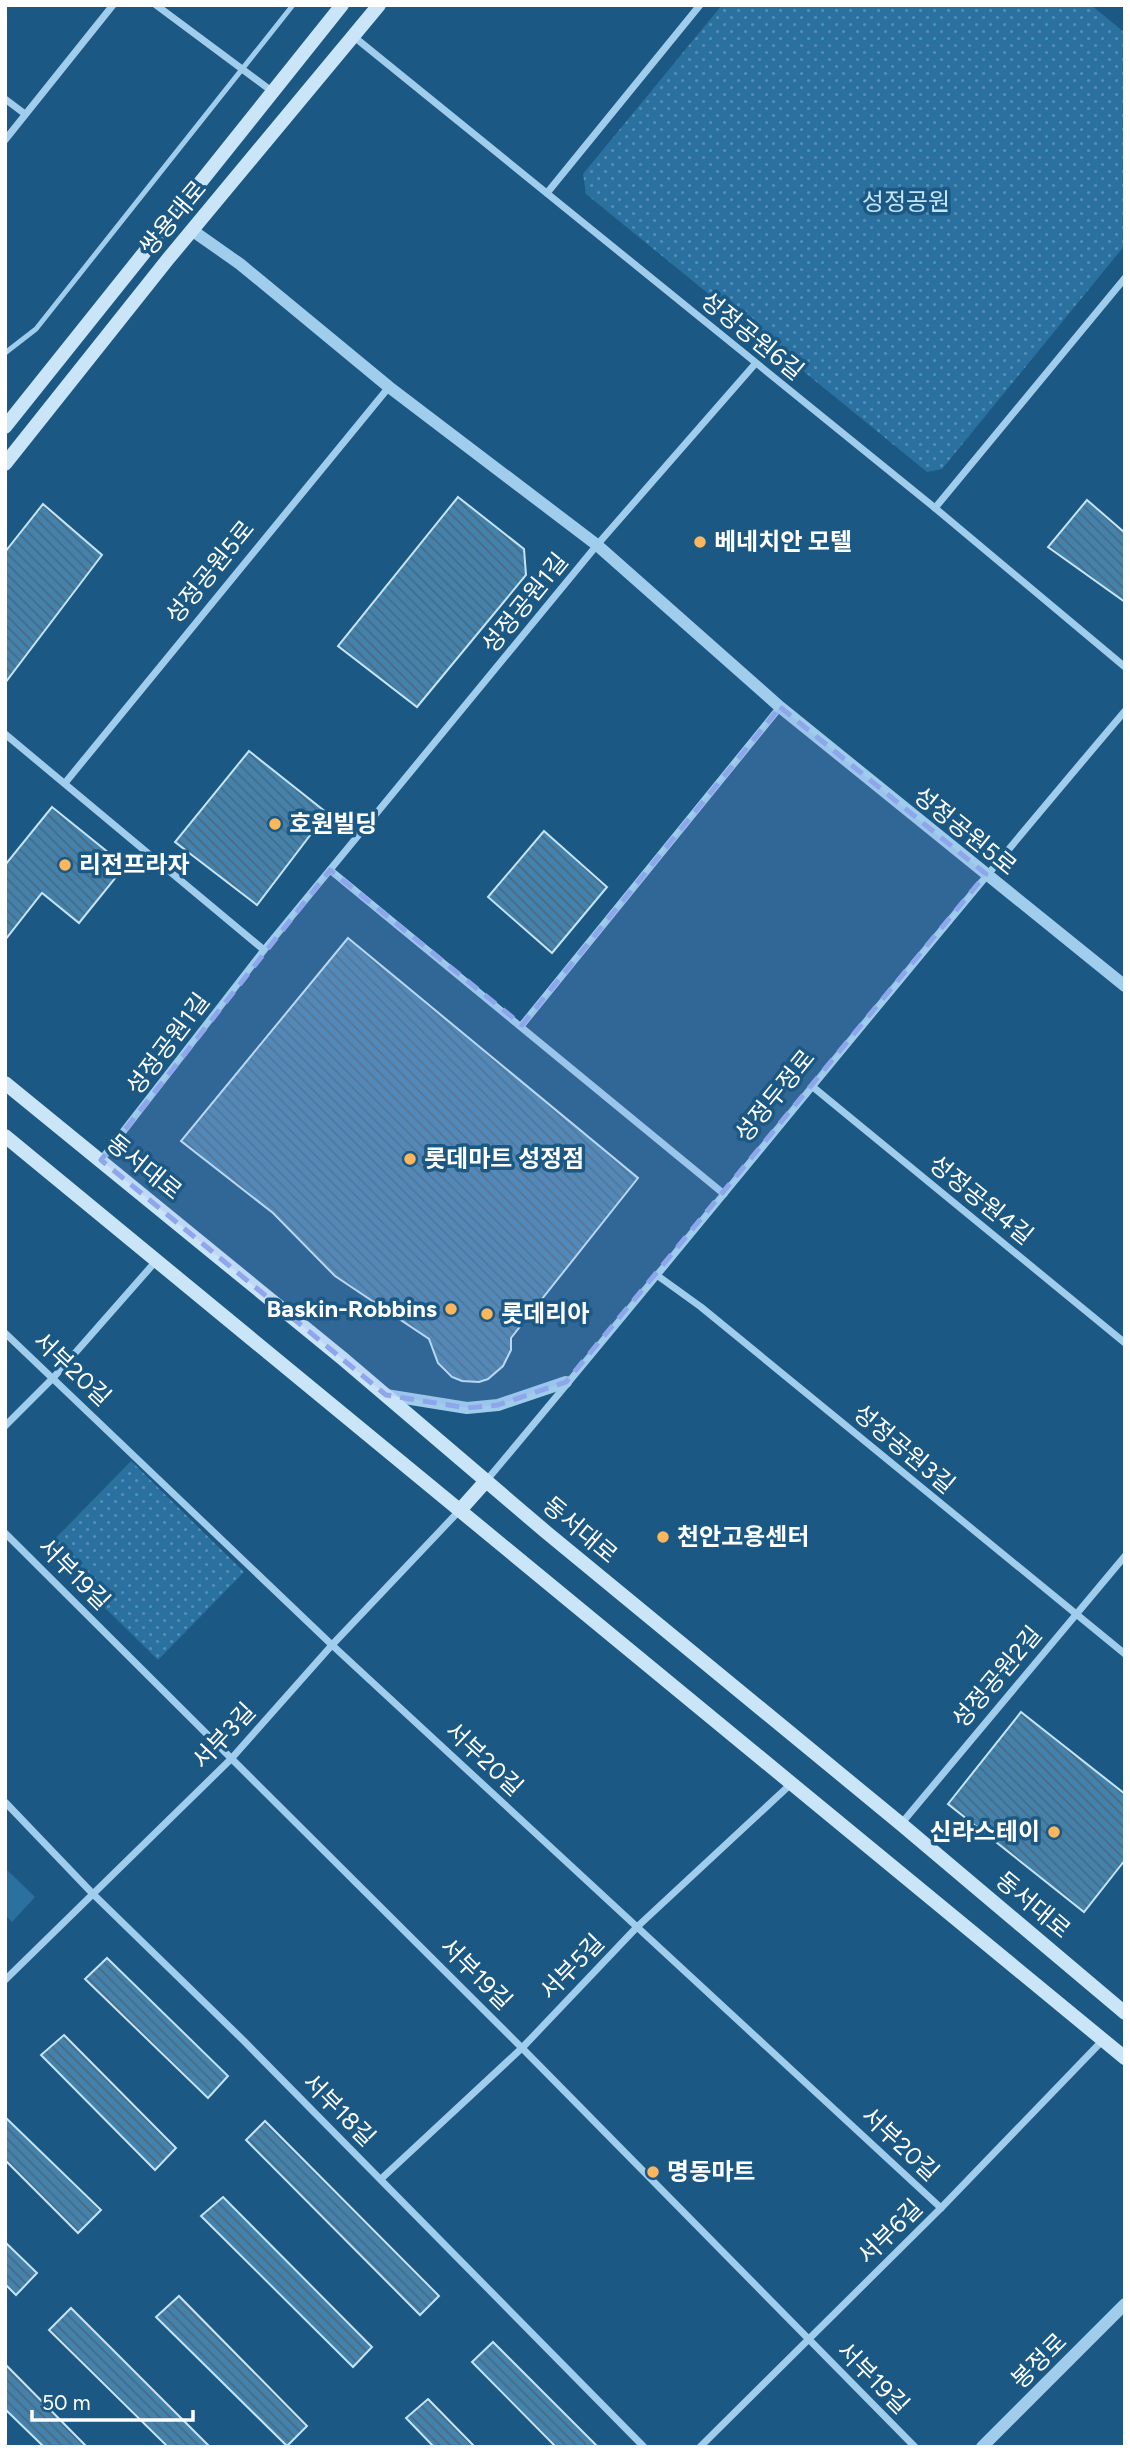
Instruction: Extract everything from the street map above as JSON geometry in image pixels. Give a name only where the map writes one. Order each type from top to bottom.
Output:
[{"type":"main road","name":"쌍용대로","points":[[5,427],[342,5]]},
{"type":"main road","name":"쌍용대로","points":[[5,464],[192,231],[379,5]]},
{"type":"main road","name":"동서대로","points":[[5,1083],[386,1395],[1125,2013]]},
{"type":"main road","points":[[5,1136],[1125,2058]]},
{"type":"main road","name":"성정두정로","points":[[460,1509],[486,1481]]},
{"type":"street","points":[[5,140],[113,5]]},
{"type":"street","points":[[156,5],[273,92]]},
{"type":"street","points":[[547,193],[700,5]]},
{"type":"street","name":"성정공원6길","points":[[353,36],[935,508],[1125,667]]},
{"type":"street","points":[[5,99],[25,114]]},
{"type":"street","name":"성정공원5로","points":[[192,231],[240,264],[389,387],[597,545],[780,707],[1125,986]]},
{"type":"street","points":[[935,508],[1125,278]]},
{"type":"street","name":"성정공원1길","points":[[101,1160],[264,950],[597,545],[755,364]]},
{"type":"street","name":"성정공원5로","points":[[65,783],[389,387]]},
{"type":"street","points":[[522,1025],[780,707]]},
{"type":"street","name":"성정두정로","points":[[486,1481],[566,1382],[658,1276],[986,874],[1125,711]]},
{"type":"street","points":[[5,734],[264,950]]},
{"type":"street","points":[[330,870],[522,1025],[724,1194]]},
{"type":"street","name":"성정공원4길","points":[[813,1087],[1125,1343]]},
{"type":"street","points":[[5,1426],[54,1377],[157,1260]]},
{"type":"street","name":"성정공원3길","points":[[658,1276],[701,1307],[1125,1654]]},
{"type":"street","name":"서부20길","points":[[5,1333],[332,1645],[941,2208]]},
{"type":"street","points":[[386,1395],[467,1408],[498,1405],[566,1382]]},
{"type":"street","name":"서부3길","points":[[5,1980],[232,1759],[332,1645],[460,1509]]},
{"type":"street","name":"서부19길","points":[[5,1533],[522,2048],[915,2447]]},
{"type":"street","name":"성정공원2길","points":[[901,1824],[1125,1556]]},
{"type":"street","name":"서부5길","points":[[381,2179],[522,2048],[637,1927],[792,1783]]},
{"type":"street","name":"서부18길","points":[[5,1802],[93,1894],[381,2179],[644,2447]]},
{"type":"street","name":"서부6길","points":[[700,2447],[941,2208],[1103,2040]]},
{"type":"street","name":"봉정로","points":[[982,2447],[1125,2304]]},
{"type":"lane","points":[[5,354],[36,329],[293,5]]},
{"type":"highlighted area","points":[[780,707],[986,874],[566,1382],[498,1405],[467,1408],[386,1395],[101,1160],[330,870],[522,1025]]},
{"type":"green space","name":"성정공원","points":[[722,5],[1091,5],[1125,33],[1125,245],[942,469],[927,472],[586,194],[583,174]]},
{"type":"green space","points":[[131,1461],[244,1572],[158,1660],[45,1549]]},
{"type":"green space","points":[[5,1868],[35,1897],[12,1922],[5,1915]]},
{"type":"building","points":[[458,497],[524,549],[526,575],[417,707],[338,646]]},
{"type":"building","points":[[1087,500],[1125,533],[1125,602],[1048,547]]},
{"type":"building","points":[[43,504],[102,555],[5,683],[5,552]]},
{"type":"building","name":"호원빌딩","points":[[249,751],[327,813],[257,905],[175,842]]},
{"type":"building","name":"리전프라자","points":[[52,807],[125,866],[79,923],[42,893],[5,940],[5,865]]},
{"type":"building","points":[[544,831],[607,887],[552,953],[488,897]]},
{"type":"building","name":"롯데마트 성정점","points":[[348,938],[638,1178],[511,1338],[511,1350],[503,1366],[488,1379],[479,1382],[462,1381],[452,1377],[438,1363],[429,1339],[335,1276],[273,1213],[181,1141]]},
{"type":"building","name":"신라스테이","points":[[1021,1712],[1125,1794],[1125,1860],[1084,1912],[948,1804]]},
{"type":"building","points":[[107,1958],[228,2076],[208,2098],[85,1979]]},
{"type":"building","points":[[64,2035],[176,2148],[155,2170],[41,2055]]},
{"type":"building","points":[[5,2117],[101,2210],[78,2233],[5,2160]]},
{"type":"building","points":[[265,2121],[439,2296],[420,2315],[246,2140]]},
{"type":"building","points":[[223,2197],[372,2347],[353,2367],[201,2216]]},
{"type":"building","points":[[5,2242],[37,2273],[16,2295],[5,2284]]},
{"type":"building","points":[[179,2296],[307,2426],[287,2446],[156,2317]]},
{"type":"building","points":[[71,2308],[210,2447],[168,2447],[49,2330]]},
{"type":"building","points":[[493,2342],[598,2447],[556,2447],[472,2362]]},
{"type":"building","points":[[5,2364],[87,2447],[44,2447],[5,2409]]},
{"type":"building","points":[[428,2399],[475,2447],[434,2447],[406,2418]]},
{"type":"place","name":"베네치안 모텔","points":[[700,542]]},
{"type":"place","name":"호원빌딩","points":[[275,824]]},
{"type":"place","name":"리전프라자","points":[[65,865]]},
{"type":"place","name":"롯데마트 성정점","points":[[410,1159]]},
{"type":"place","name":"Baskin-Robbins","points":[[451,1309]]},
{"type":"place","name":"롯데리아","points":[[487,1314]]},
{"type":"place","name":"천안고용센터","points":[[663,1537]]},
{"type":"place","name":"신라스테이","points":[[1054,1832]]},
{"type":"place","name":"명동마트","points":[[653,2172]]}]
